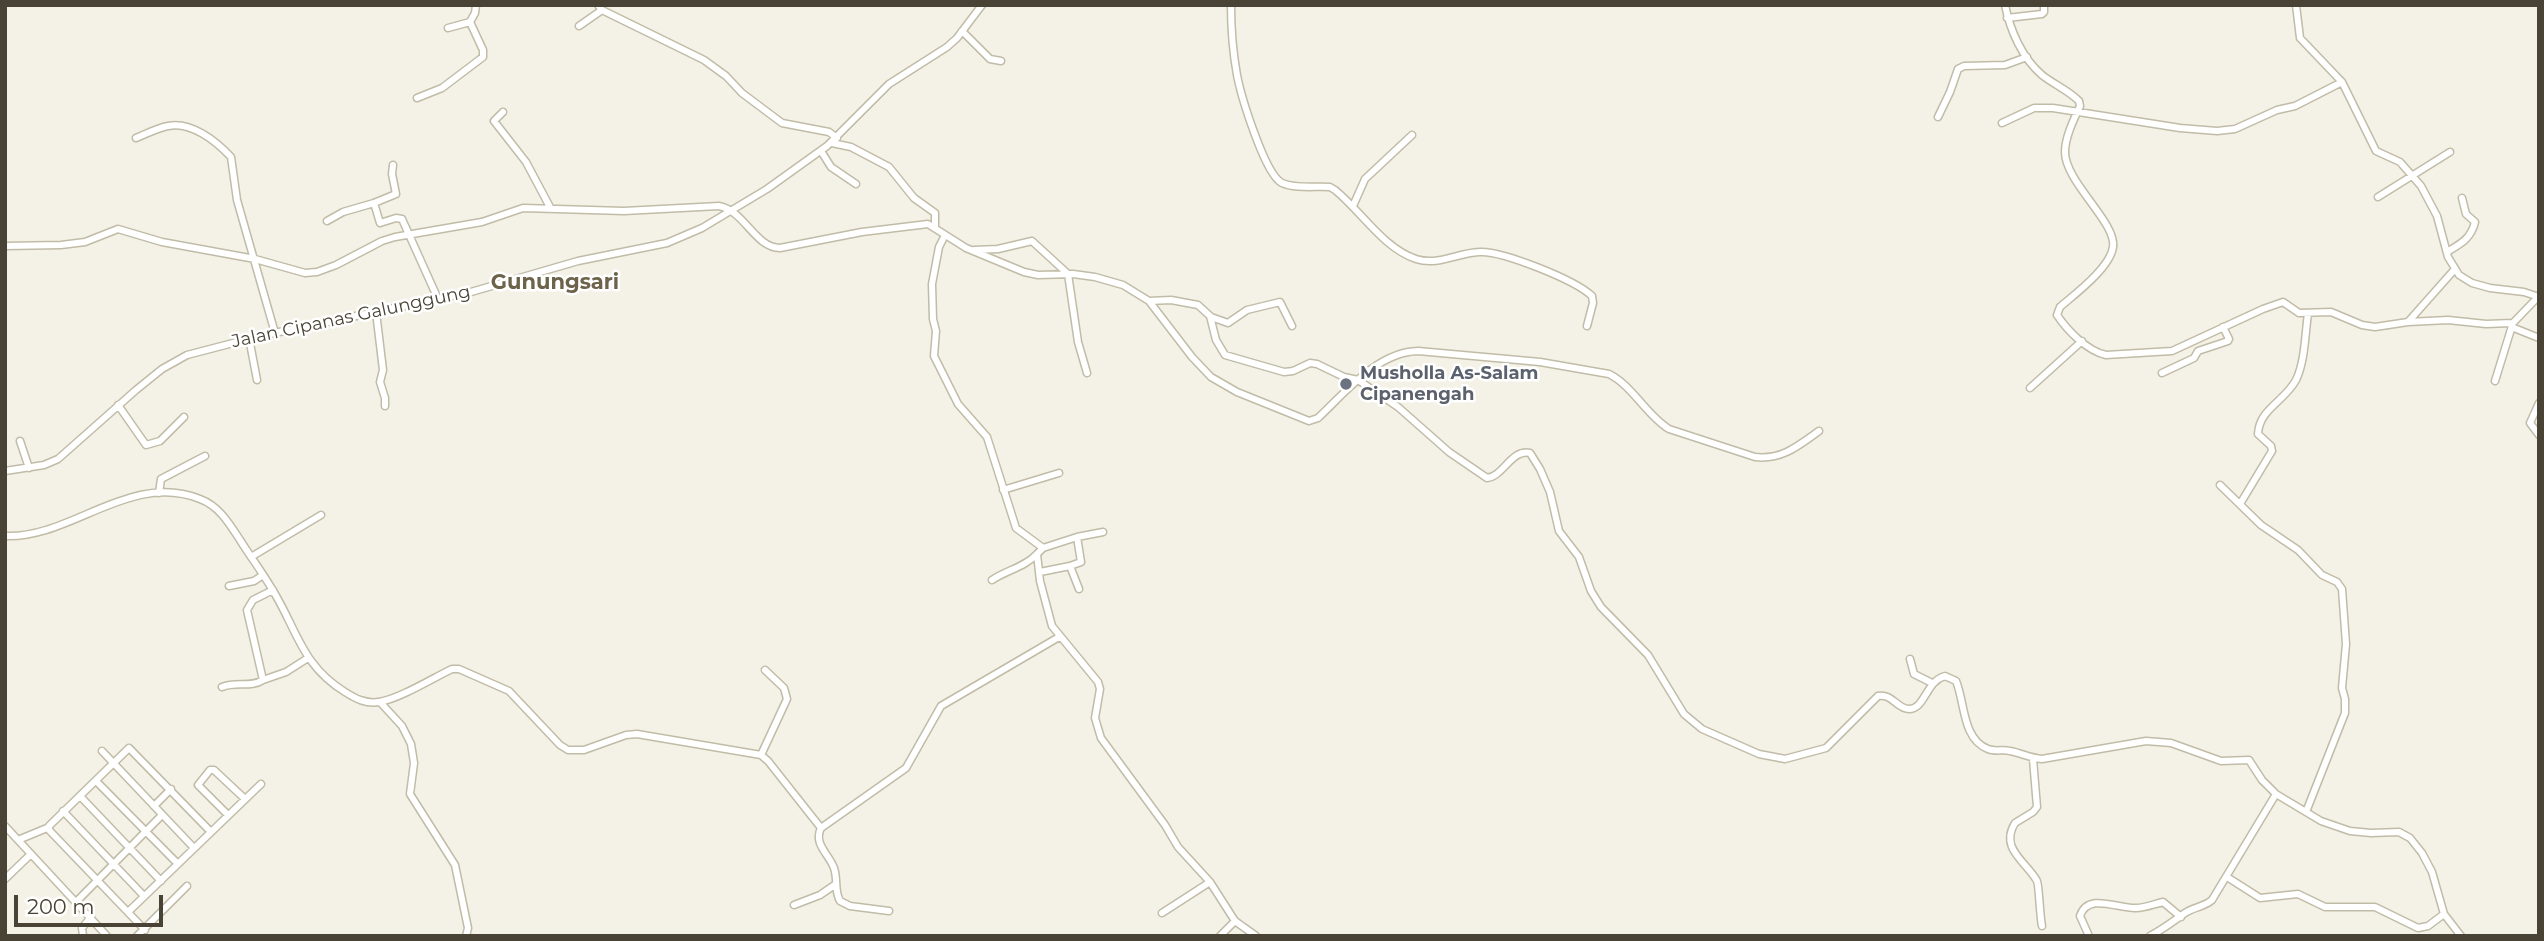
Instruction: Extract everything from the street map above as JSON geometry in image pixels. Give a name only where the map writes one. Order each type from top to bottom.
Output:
[{"type":"street","points":[[448,28],[470,22],[476,5]]},
{"type":"street","name":"Jalan Cipanas Galunggung","points":[[5,471],[44,466],[58,459],[162,369],[187,355],[249,338],[438,299],[578,261],[667,243],[702,228],[767,189],[821,151],[889,84],[947,47],[982,5]]},
{"type":"street","points":[[1231,5],[1237,75],[1270,172],[1282,183],[1330,187],[1399,250],[1415,258],[1434,262],[1486,252],[1540,269],[1575,285],[1592,296],[1593,303],[1587,327]]},
{"type":"street","points":[[2005,5],[2009,26],[2026,57],[2041,74],[2077,98],[2080,106],[2066,141],[2066,160],[2079,186],[2110,233],[2113,248],[2107,262],[2057,315],[2062,323],[2095,352],[2106,355],[2164,353],[2283,302],[2299,313],[2331,312],[2362,325],[2375,327],[2448,320],[2512,324],[2539,338]]},
{"type":"street","points":[[2007,18],[2042,14],[2044,5]]},
{"type":"street","points":[[2296,5],[2300,38],[2342,82],[2376,150],[2400,162],[2431,202],[2455,269],[2472,283],[2539,297],[2512,324],[2495,381]]},
{"type":"street","points":[[579,26],[600,8],[704,60],[726,76],[742,93],[782,122],[829,132],[834,140],[889,166],[914,198],[935,213],[935,228]]},
{"type":"street","points":[[416,98],[442,88],[483,57],[485,54],[470,22]]},
{"type":"street","points":[[962,31],[990,59],[1001,61]]},
{"type":"street","points":[[1938,117],[1958,69],[1964,66],[2005,65],[2026,57]]},
{"type":"street","points":[[2002,122],[2034,108],[2078,111],[2180,128],[2217,131],[2235,129],[2277,110],[2295,106],[2342,82]]},
{"type":"street","points":[[503,113],[494,121],[526,162],[551,209]]},
{"type":"street","points":[[136,138],[166,126],[177,125],[201,132],[229,154],[234,164],[237,200],[275,333]]},
{"type":"street","points":[[1353,206],[1363,180],[1412,135]]},
{"type":"street","points":[[821,151],[831,167],[856,184]]},
{"type":"street","points":[[2378,197],[2450,152]]},
{"type":"street","points":[[327,221],[343,212],[396,194],[393,166]]},
{"type":"street","points":[[2447,252],[2468,239],[2474,228],[2475,222],[2466,215],[2462,198]]},
{"type":"street","points":[[374,203],[380,223],[400,218],[438,299]]},
{"type":"street","points":[[5,246],[73,244],[118,229],[162,242],[255,260],[305,273],[317,272],[382,241],[482,222],[523,208],[624,211],[719,206],[771,247],[922,223],[972,250],[1024,272],[1095,277],[1123,285],[1149,301],[1211,377],[1237,392],[1308,421],[1318,418],[1378,366],[1409,352],[1540,362],[1609,374],[1669,429],[1755,457],[1785,454],[1819,432]]},
{"type":"street","points":[[945,235],[939,247],[932,285],[936,331],[934,356],[958,404],[987,437],[1016,528],[1043,548]]},
{"type":"street","points":[[972,250],[999,249],[1032,241],[1068,274],[1078,342],[1087,373]]},
{"type":"street","points":[[2408,322],[2455,269]]},
{"type":"street","points":[[1149,301],[1198,305],[1210,316],[1228,323],[1247,310],[1280,302],[1292,326]]},
{"type":"street","points":[[376,312],[383,370],[380,382],[385,406]]},
{"type":"street","points":[[2240,504],[2272,451],[2271,446],[2258,434],[2259,424],[2262,416],[2295,383],[2300,369],[2308,314]]},
{"type":"street","points":[[1210,316],[1216,340],[1225,355],[1284,372],[1310,363],[1317,364],[1336,374],[1362,382],[1398,407],[1449,452],[1487,478],[1493,477],[1522,452],[1530,453],[1550,492],[1559,531],[1580,557],[1591,591],[1601,607],[1648,655],[1677,704],[1692,722],[1702,729],[1759,754],[1784,759],[1826,748],[1878,696],[1887,696],[1906,708],[1912,708],[1925,698],[1932,683],[1945,676],[1956,681],[1965,719],[1978,743],[1986,749],[2015,752],[2033,758],[2161,741],[2221,761],[2249,760],[2262,780],[2276,794],[2337,828],[2405,834],[2422,853],[2432,872],[2444,914],[2461,936]]},
{"type":"street","points":[[2162,373],[2194,358],[2198,351],[2228,341],[2223,327]]},
{"type":"street","points":[[249,338],[257,380]]},
{"type":"street","points":[[2030,388],[2082,341]]},
{"type":"street","points":[[2539,403],[2530,423],[2539,435]]},
{"type":"street","points":[[120,407],[146,445],[160,441],[184,417]]},
{"type":"street","points":[[20,440],[29,468]]},
{"type":"street","points":[[159,493],[161,479],[205,456]]},
{"type":"street","points":[[1003,490],[1059,473]]},
{"type":"street","points":[[2220,485],[2261,525],[2298,550],[2322,575],[2335,581],[2342,589],[2346,644],[2342,688],[2346,699],[2345,713],[2306,812]]},
{"type":"street","points":[[5,536],[26,536],[105,505],[144,494],[176,492],[198,498],[213,505],[225,518],[273,590],[308,658],[330,682],[361,701],[380,702],[456,668],[509,691],[560,745],[568,750],[584,750],[632,734],[761,755],[821,828]]},
{"type":"street","points":[[251,557],[321,515]]},
{"type":"street","points":[[992,580],[1011,569],[1027,565],[1043,548],[1103,532]]},
{"type":"street","points":[[1040,572],[1081,562],[1077,537]]},
{"type":"street","points":[[1037,554],[1040,581],[1052,626],[1098,682],[1100,689],[1095,718],[1101,738],[1178,847],[1210,882],[1235,920],[1256,936]]},
{"type":"street","points":[[1070,566],[1079,589]]},
{"type":"street","points":[[229,586],[254,581],[263,575]]},
{"type":"street","points":[[263,680],[247,610],[253,600],[273,590]]},
{"type":"street","points":[[889,911],[844,904],[837,896],[834,866],[819,842],[818,832],[906,768],[941,706],[1059,637]]},
{"type":"street","points":[[222,687],[232,683],[256,684],[286,672],[308,658]]},
{"type":"street","points":[[1910,659],[1914,674],[1932,683]]},
{"type":"street","points":[[761,755],[787,699],[784,688],[765,670]]},
{"type":"street","points":[[380,702],[402,726],[411,744],[414,763],[410,794],[456,865],[468,928],[466,936]]},
{"type":"street","points":[[18,840],[47,828],[131,748],[211,831]]},
{"type":"street","points":[[102,751],[194,848]]},
{"type":"street","points":[[2033,758],[2037,807],[2015,823],[2010,839],[2012,851],[2038,883],[2042,926]]},
{"type":"street","points":[[228,815],[198,785],[210,770],[214,770],[245,799]]},
{"type":"street","points":[[96,781],[178,864]]},
{"type":"street","points":[[128,912],[261,784]]},
{"type":"street","points":[[153,806],[171,789]]},
{"type":"street","points":[[2150,936],[2208,904],[2276,794]]},
{"type":"street","points":[[80,796],[161,881]]},
{"type":"street","points":[[63,811],[144,896]]},
{"type":"street","points":[[76,901],[162,815]]},
{"type":"street","points":[[5,826],[8,834],[18,840],[107,936]]},
{"type":"street","points":[[47,828],[145,930]]},
{"type":"street","points":[[5,879],[31,854]]},
{"type":"street","points":[[2227,877],[2260,898],[2298,894],[2325,907],[2375,907],[2415,928],[2428,926],[2444,914]]},
{"type":"street","points":[[1162,913],[1210,882]]},
{"type":"street","points":[[794,905],[820,895],[836,884]]},
{"type":"street","points":[[137,936],[187,886]]},
{"type":"street","points":[[2089,936],[2080,916],[2082,910],[2093,903],[2138,908],[2162,902],[2181,917]]},
{"type":"street","points":[[83,936],[82,928],[91,917]]},
{"type":"street","points":[[1220,936],[1235,920]]},
{"type":"place","name":"Musholla As-Salam Cipanengah","points":[[1346,384]]},
{"type":"district","name":"Gunungsari","points":[[555,283]]}]
